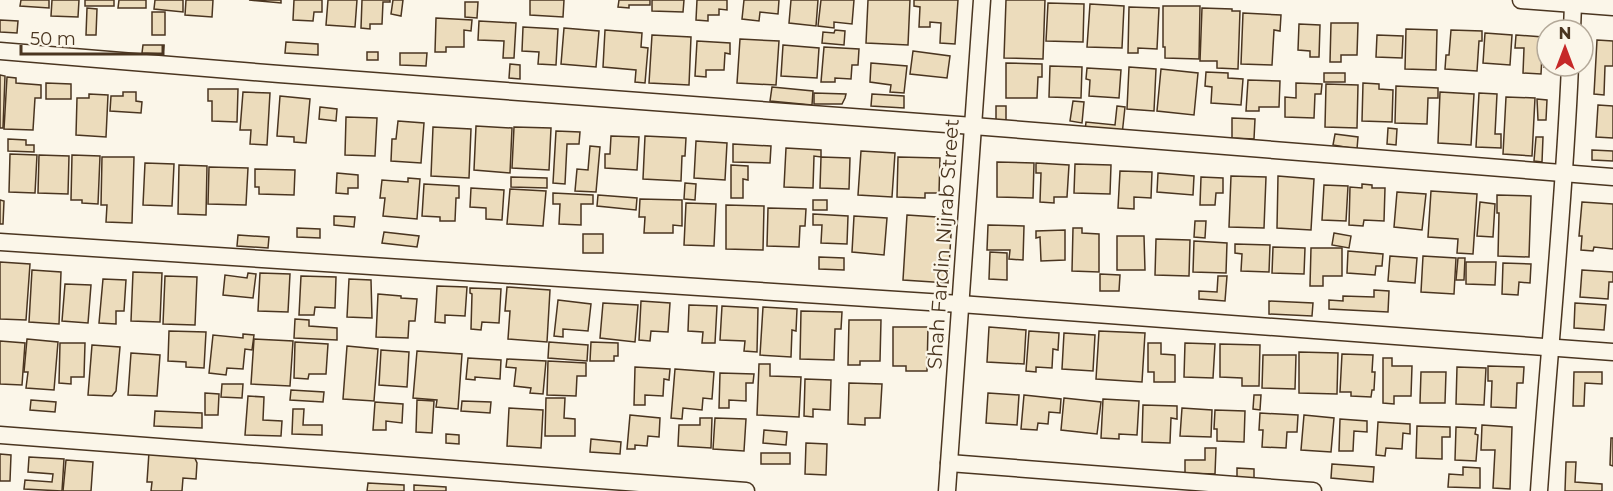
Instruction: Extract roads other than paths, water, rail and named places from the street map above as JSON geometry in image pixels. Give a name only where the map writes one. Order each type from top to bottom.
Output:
[{"type":"street","name":"Shah Fardin Nijrab Street","points":[[947,491],[982,0]]},
{"type":"street","points":[[1521,0],[1613,7]]},
{"type":"street","points":[[1572,18],[1573,4]]},
{"type":"street","points":[[0,51],[1613,177]]},
{"type":"street","points":[[1539,491],[1566,174],[1570,78]]},
{"type":"street","points":[[0,242],[960,304],[1613,352]]},
{"type":"street","points":[[0,435],[746,491]]},
{"type":"street","points":[[949,463],[1313,491]]}]
